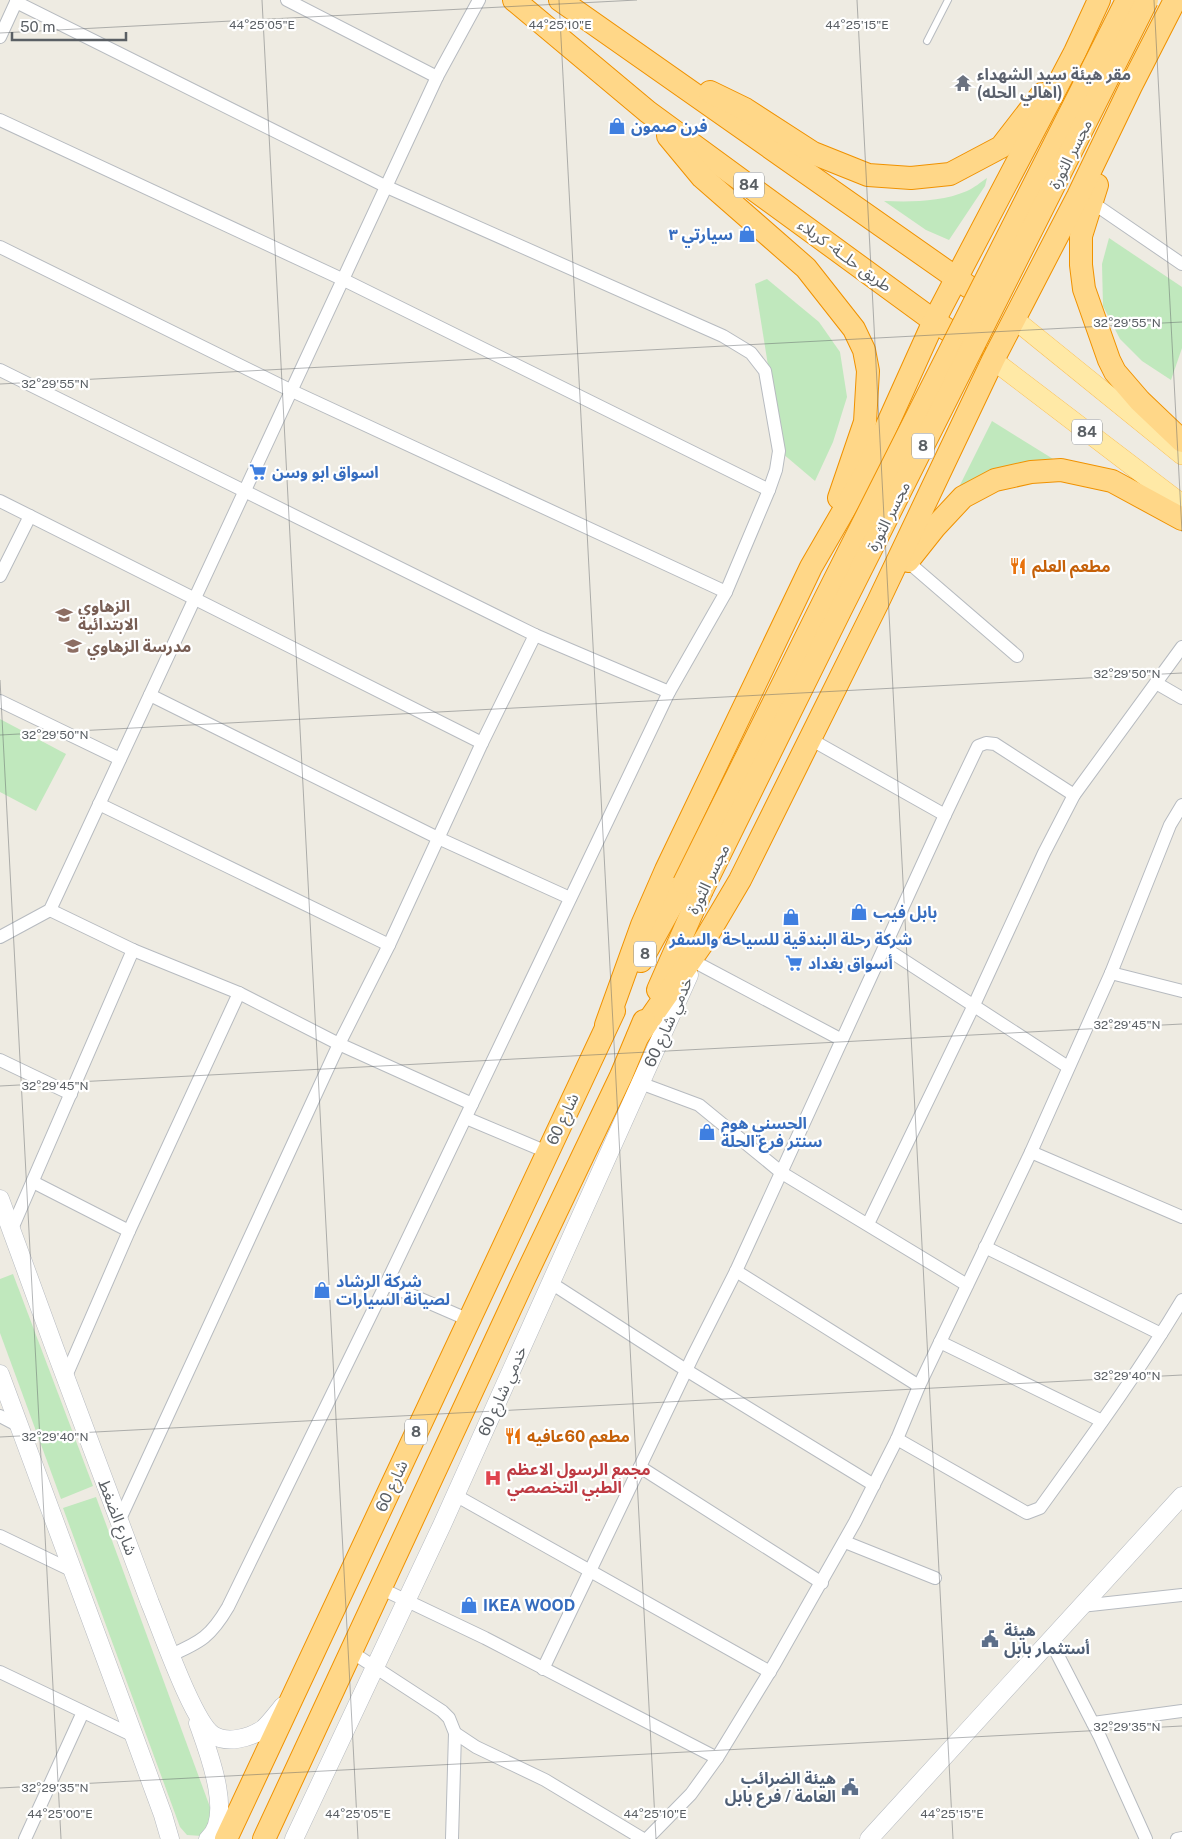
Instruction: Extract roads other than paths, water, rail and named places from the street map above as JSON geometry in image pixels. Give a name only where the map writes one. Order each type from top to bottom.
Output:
[{"type":"highway","name":"طريق حلــة - كربلاء","points":[[514,0],[648,112],[934,320],[993,360]]},
{"type":"highway","name":"84","points":[[560,0],[1014,319]]},
{"type":"highway","points":[[811,567],[866,472],[934,320],[1076,52],[1099,0]]},
{"type":"highway","name":"مجسر الثورة","points":[[638,1036],[692,888],[830,588],[1127,0]]},
{"type":"highway","name":"مجسر الثورة","points":[[606,1025],[692,888],[841,609],[1148,0]]},
{"type":"highway","points":[[638,1036],[704,941],[740,880],[878,602],[993,360],[1014,319],[1084,199],[1131,86],[1175,0]]},
{"type":"highway","points":[[643,59],[745,109],[813,153],[868,175],[911,178],[950,174],[1001,147],[1076,52]]},
{"type":"highway","points":[[606,1025],[642,925],[666,870],[811,567],[849,473],[866,422],[868,371],[864,350],[854,330],[806,268],[702,177],[648,112]]},
{"type":"highway","points":[[1012,173],[1010,182],[1013,193],[1035,209],[1054,212],[1084,199]]},
{"type":"highway","points":[[1084,199],[1081,236],[1081,265],[1084,289],[1109,360],[1115,372],[1140,401],[1182,440]]},
{"type":"highway","points":[[866,472],[872,466],[885,459],[893,457],[908,459],[922,468],[930,482],[926,501]]},
{"type":"highway","points":[[878,602],[934,527],[963,497],[995,480],[1031,472],[1061,470],[1112,481],[1182,519]]},
{"type":"highway","name":"شارع 60","points":[[226,1839],[606,1025]]},
{"type":"highway","name":"شارع 60","points":[[264,1839],[638,1036]]},
{"type":"main road","name":"84","points":[[1014,319],[1182,455]]},
{"type":"main road","name":"طريق حلــة - كربلاء","points":[[993,360],[1182,504]]},
{"type":"street","points":[[287,0],[437,77]]},
{"type":"street","points":[[0,936],[50,910],[437,77],[479,0]]},
{"type":"street","points":[[0,38],[17,1],[386,187],[723,336],[751,353],[765,371],[779,451],[770,490],[726,592],[669,692],[386,1284],[228,1607],[216,1627],[203,1639],[171,1655]]},
{"type":"street","points":[[0,120],[344,280],[770,490]]},
{"type":"street","points":[[1084,199],[1182,264]]},
{"type":"street","points":[[0,247],[292,390],[726,592]]},
{"type":"street","points":[[0,370],[536,635],[669,692]]},
{"type":"street","points":[[0,501],[482,744]]},
{"type":"street","points":[[0,576],[30,516]]},
{"type":"street","points":[[908,562],[1017,656]]},
{"type":"street","points":[[119,1521],[339,1044],[389,945],[482,744],[536,635]]},
{"type":"street","points":[[868,1224],[974,1006],[1044,852],[1074,795],[1182,647]]},
{"type":"street","points":[[1156,683],[1182,698]]},
{"type":"street","points":[[150,695],[438,838],[570,898]]},
{"type":"street","points":[[0,701],[120,759]]},
{"type":"street","points":[[810,739],[945,815]]},
{"type":"street","points":[[542,1669],[686,1370],[736,1271],[978,746],[986,743],[995,744],[1074,795]]},
{"type":"street","points":[[99,804],[389,945]]},
{"type":"street","points":[[647,1839],[691,1794],[717,1758],[770,1672],[845,1542],[897,1439],[919,1386],[1031,1152],[1111,973],[1170,825],[1182,805]]},
{"type":"street","points":[[50,910],[133,950],[239,993],[339,1044],[472,1104]]},
{"type":"street","name":"خدمي شارع 60","points":[[294,1839],[455,1495],[704,941]]},
{"type":"street","points":[[885,948],[1068,1067]]},
{"type":"street","points":[[11,1231],[133,950]]},
{"type":"street","points":[[695,962],[842,1040]]},
{"type":"street","points":[[1111,973],[1182,991]]},
{"type":"street","points":[[66,1376],[129,1232],[239,993]]},
{"type":"street","points":[[0,1060],[71,1094]]},
{"type":"street","points":[[640,1083],[699,1105],[782,1172],[967,1285]]},
{"type":"street","points":[[466,1118],[547,1152]]},
{"type":"street","points":[[1031,1152],[1182,1217]]},
{"type":"street","points":[[33,1182],[129,1232]]},
{"type":"street","name":"شارع الضغط","points":[[0,1199],[119,1521],[192,1706],[204,1726],[213,1735],[227,1740],[248,1737],[264,1728],[294,1692]]},
{"type":"street","points":[[985,1247],[1162,1334]]},
{"type":"street","points":[[736,1271],[919,1386]]},
{"type":"street","points":[[551,1283],[686,1370],[874,1485]]},
{"type":"street","points":[[386,1284],[469,1320]]},
{"type":"street","points":[[897,1439],[1027,1514],[1040,1508],[1162,1334],[1182,1300]]},
{"type":"street","points":[[940,1342],[1102,1421]]},
{"type":"street","points":[[0,1374],[163,1815],[170,1839]]},
{"type":"street","points":[[0,1416],[19,1426]]},
{"type":"street","points":[[640,1467],[822,1583]]},
{"type":"street","points":[[455,1495],[770,1672]]},
{"type":"street","points":[[869,1839],[1182,1496]]},
{"type":"street","points":[[0,1536],[73,1571]]},
{"type":"street","points":[[845,1542],[935,1578]]},
{"type":"street","points":[[380,1588],[485,1638],[717,1758]]},
{"type":"street","points":[[1081,1606],[1182,1595]]},
{"type":"street","points":[[1050,1640],[1093,1722],[1146,1839]]},
{"type":"street","points":[[350,1651],[442,1711],[449,1718],[455,1733],[452,1839]]},
{"type":"street","points":[[0,1672],[134,1736]]},
{"type":"street","points":[[192,1706],[217,1785],[219,1820],[215,1832],[208,1839]]},
{"type":"street","points":[[1093,1722],[1182,1711]]},
{"type":"street","points":[[25,1839],[84,1712]]},
{"type":"street","points":[[455,1733],[476,1747],[544,1780],[643,1839]]},
{"type":"street","points":[[163,1815],[173,1832],[183,1839]]},
{"type":"street","points":[[1177,1839],[1182,1838]]},
{"type":"lane","points":[[927,41],[948,0]]},
{"type":"place","name":"مقر هيئة سيد الشهداء (اهالي الحله)","points":[[963,83]]},
{"type":"place","name":"فرن صمون","points":[[617,126]]},
{"type":"place","name":"سيارتي ٣","points":[[747,234]]},
{"type":"place","name":"اسواق ابو وسن","points":[[258,472]]},
{"type":"place","name":"مطعم العلم","points":[[1018,566]]},
{"type":"place","name":"الزهاوي الابتدائية","points":[[64,615]]},
{"type":"place","name":"مدرسة الزهاوي","points":[[73,646]]},
{"type":"place","name":"بابل فيب","points":[[859,912]]},
{"type":"place","name":"شركة رحلة البندقية للسياحة والسفر","points":[[791,917]]},
{"type":"place","name":"أسواق بغداد","points":[[794,963]]},
{"type":"place","name":"الحسني هوم سنتر فرع الحلة","points":[[707,1132]]},
{"type":"place","name":"شركة الرشاد لصيانة السيارات","points":[[322,1290]]},
{"type":"place","name":"مطعم 60عافيه","points":[[513,1436]]},
{"type":"place","name":"مجمع الرسول الاعظم الطبي التخصصي","points":[[493,1478]]},
{"type":"place","name":"IKEA WOOD","points":[[469,1605]]},
{"type":"place","name":"هيئة أستثمار بابل","points":[[990,1639]]},
{"type":"place","name":"هيئة الضرائب العامة / فرع بابل","points":[[850,1787]]}]
